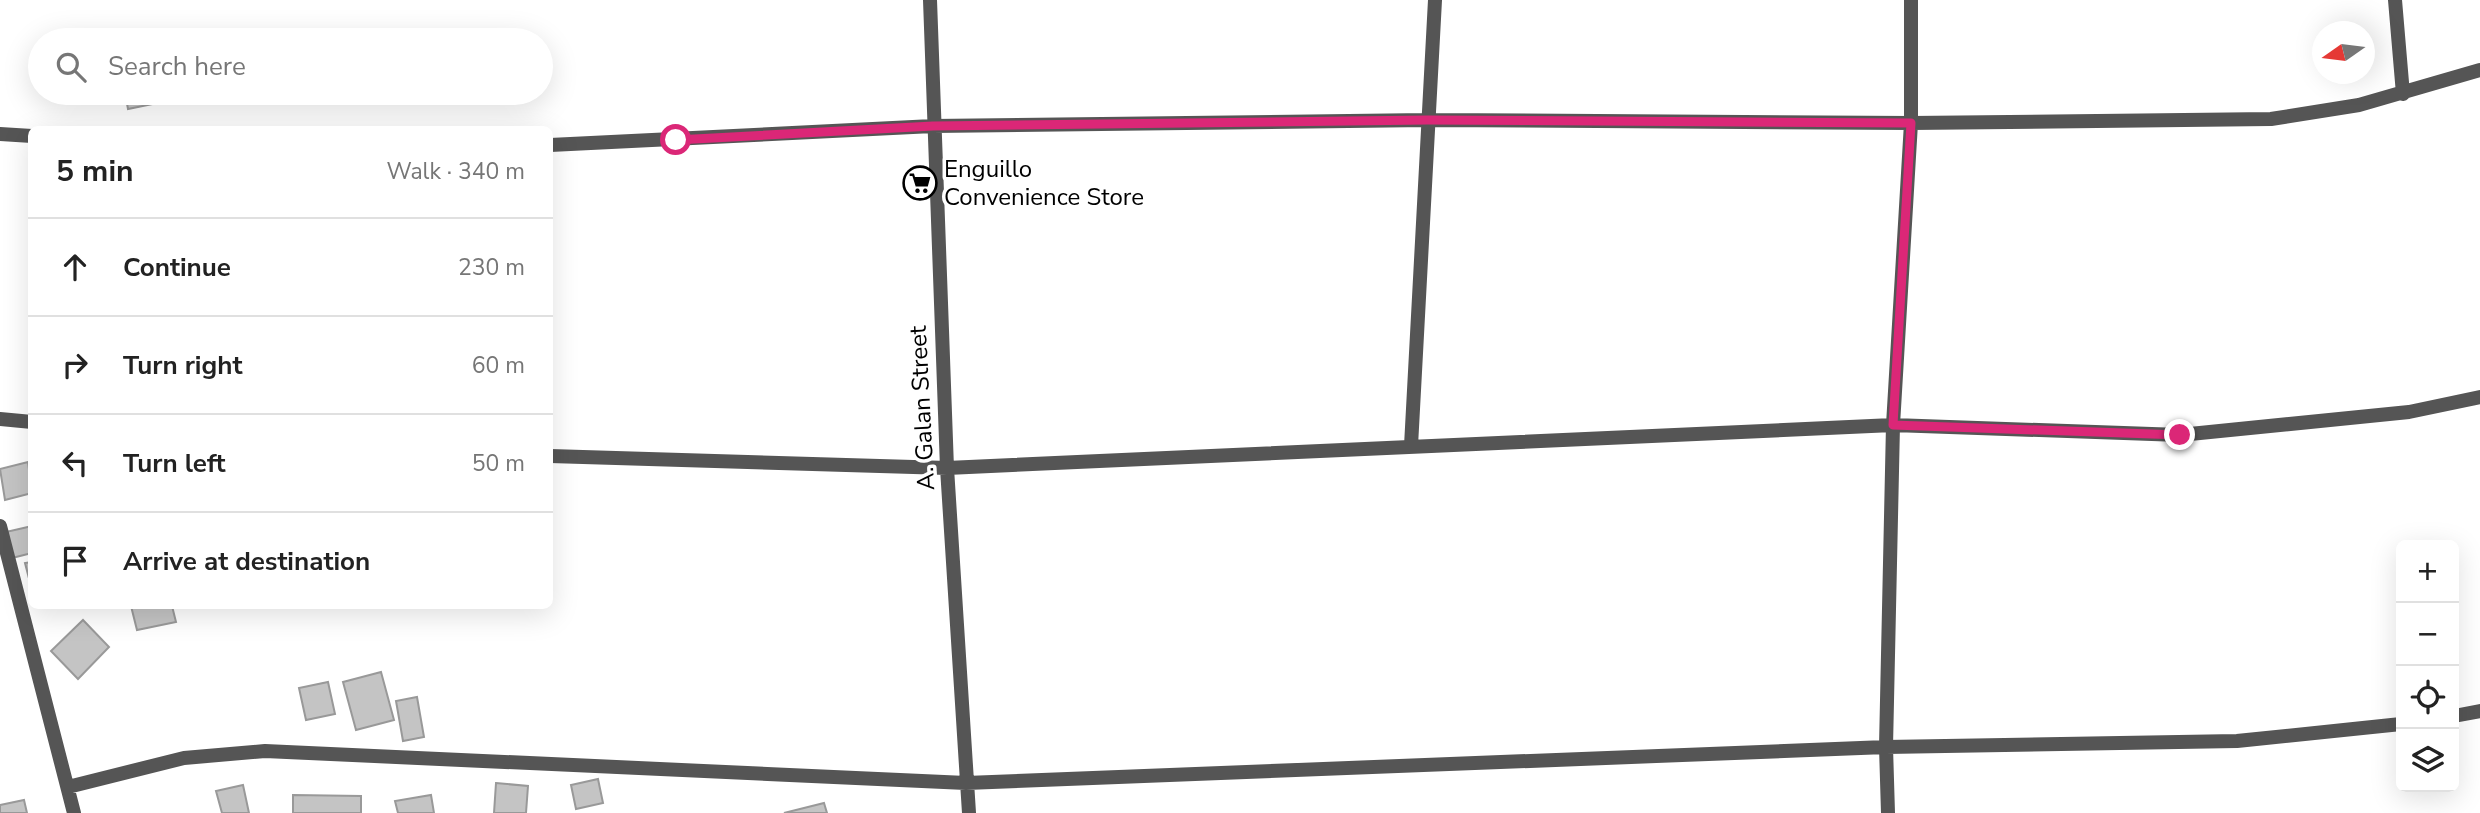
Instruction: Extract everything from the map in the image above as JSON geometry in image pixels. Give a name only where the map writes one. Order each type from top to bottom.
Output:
[{"type":"street","name":"A. Galan Street","points":[[930,0],[947,468],[969,813]]},
{"type":"street","points":[[1411,446],[1435,0]]},
{"type":"street","points":[[1888,813],[1886,747],[1893,425],[1911,123],[1911,0]]},
{"type":"street","points":[[2395,0],[2403,94]]},
{"type":"street","points":[[553,145],[933,126],[1427,120],[1911,123],[2271,119],[2359,105],[2480,70]]},
{"type":"street","points":[[0,134],[28,136]]},
{"type":"street","points":[[553,456],[947,468],[1893,425],[2180,435],[2409,412],[2480,397]]},
{"type":"street","points":[[0,419],[28,422]]},
{"type":"street","points":[[0,526],[74,813]]},
{"type":"street","points":[[2459,715],[2480,711]]},
{"type":"street","points":[[68,787],[184,758],[265,751],[966,783],[1886,747],[2237,741],[2396,725]]},
{"type":"building","points":[[127,105],[148,105],[128,109]]},
{"type":"building","points":[[28,462],[28,494],[5,500],[0,469]]},
{"type":"building","points":[[28,527],[28,554],[12,558],[6,532]]},
{"type":"building","points":[[132,609],[173,609],[176,622],[137,630]]},
{"type":"building","points":[[83,620],[109,647],[78,679],[51,651]]},
{"type":"building","points":[[381,672],[394,720],[356,730],[343,682]]},
{"type":"building","points":[[328,682],[335,714],[306,720],[299,688]]},
{"type":"building","points":[[417,697],[424,737],[403,741],[396,701]]},
{"type":"building","points":[[598,779],[603,803],[576,809],[571,785]]},
{"type":"building","points":[[496,783],[528,786],[526,813],[494,813]]},
{"type":"building","points":[[243,785],[249,813],[222,813],[216,791]]},
{"type":"building","points":[[293,795],[361,796],[361,813],[293,813]]},
{"type":"building","points":[[431,795],[434,813],[398,813],[395,801]]},
{"type":"building","points":[[24,800],[27,813],[0,813],[0,805]]},
{"type":"building","points":[[824,803],[827,813],[784,813]]},
{"type":"place","name":"Enguillo Convenience Store","points":[[920,183]]},
{"type":"route","points":[[676,140],[933,126],[1427,120],[1911,123],[1893,425],[2180,435]]}]
